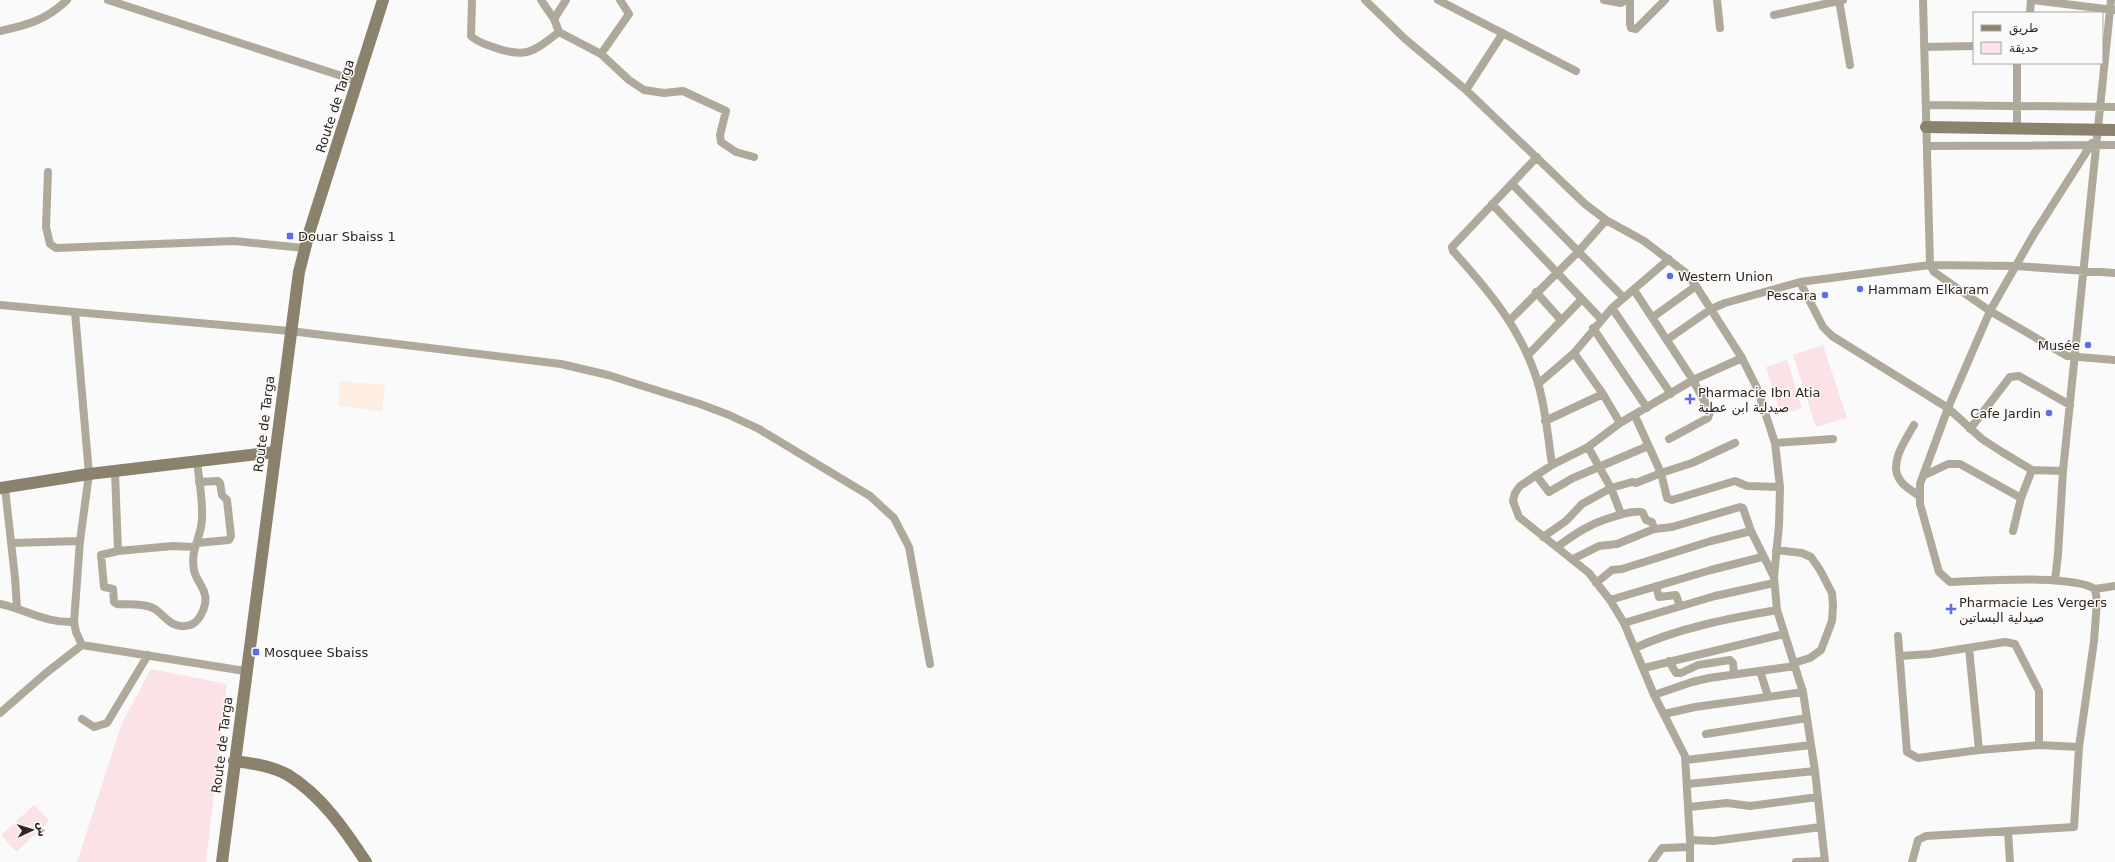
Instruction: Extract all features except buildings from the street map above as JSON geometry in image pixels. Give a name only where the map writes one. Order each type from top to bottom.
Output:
[{"type":"main road","name":"Route de Targa","points":[[222,862],[245,671],[299,272],[304,248],[383,0]]},
{"type":"main road","points":[[1926,127],[2098,128],[2115,130]]},
{"type":"main road","points":[[2,488],[89,474],[275,452]]},
{"type":"main road","points":[[234,761],[274,769],[288,775],[305,788],[337,821],[366,862]]},
{"type":"street","points":[[0,31],[30,24],[47,17],[67,0]]},
{"type":"street","points":[[108,0],[358,81]]},
{"type":"street","points":[[472,0],[471,36],[485,44],[510,54],[519,54],[538,48],[559,32]]},
{"type":"street","points":[[541,0],[554,19],[559,32],[601,54],[629,80],[644,90],[664,93],[683,91],[726,111],[720,134],[721,142],[736,152],[754,157]]},
{"type":"street","points":[[554,19],[566,0]]},
{"type":"street","points":[[601,54],[629,14],[620,0]]},
{"type":"street","points":[[1364,0],[1404,38],[1466,90],[1585,204],[1606,220],[1644,241],[1686,273],[1742,358],[1757,388],[1775,443],[1780,487],[1774,580],[1777,610],[1803,692],[1815,771],[1825,862],[1796,862]]},
{"type":"street","points":[[1438,0],[1576,71]]},
{"type":"street","points":[[1604,0],[1621,3],[1625,0]]},
{"type":"street","points":[[1630,0],[1630,24],[1631,28],[1636,29],[1665,0]]},
{"type":"street","points":[[1717,0],[1720,28]]},
{"type":"street","points":[[1839,0],[1850,65]]},
{"type":"street","points":[[1774,15],[1843,0]]},
{"type":"street","points":[[1923,0],[1930,265],[1934,272],[1990,311],[2067,356],[2115,360]]},
{"type":"street","points":[[2030,12],[2031,0],[2113,10]]},
{"type":"street","points":[[2054,580],[2058,554],[2063,471],[2084,272],[2094,143],[2098,128],[2099,107],[2113,10],[2111,0]]},
{"type":"street","points":[[1466,90],[1503,33]]},
{"type":"street","points":[[1924,47],[1973,46]]},
{"type":"street","points":[[2016,127],[2017,64]]},
{"type":"street","points":[[1926,104],[2115,107]]},
{"type":"street","points":[[1927,146],[2094,143],[2115,145]]},
{"type":"street","points":[[2094,143],[2034,234],[1990,311],[1948,408],[1923,476],[1920,496],[1922,514],[1940,572],[1950,582],[2054,580],[2087,585],[2095,590],[2115,586]]},
{"type":"street","points":[[1537,157],[1454,243],[1452,249],[1487,288],[1510,320],[1528,355],[1538,384],[1552,465]]},
{"type":"street","points":[[48,172],[46,227],[50,244],[56,248],[234,241],[304,248]]},
{"type":"street","points":[[1512,184],[1624,298]]},
{"type":"street","points":[[1492,204],[1581,300],[1601,319]]},
{"type":"street","points":[[1510,320],[1556,272],[1578,252],[1606,220]]},
{"type":"street","points":[[1538,384],[1574,353],[1593,328],[1612,308],[1669,259]]},
{"type":"street","points":[[1668,339],[1711,309],[1725,303],[1800,282],[1930,265],[2016,266],[2115,273]]},
{"type":"street","points":[[1800,282],[1823,327],[1832,336],[1948,408],[1970,429],[2002,452],[2032,470],[2063,471]]},
{"type":"street","points":[[1653,317],[1696,286]]},
{"type":"street","points":[[1634,290],[1668,339],[1693,380],[1708,407],[1710,415],[1670,439]]},
{"type":"street","points":[[1536,292],[1561,320]]},
{"type":"street","points":[[1528,355],[1581,300]]},
{"type":"street","points":[[0,305],[290,330],[561,364],[608,375],[700,404],[759,429],[870,496],[894,518],[909,547],[930,664]]},
{"type":"street","points":[[1612,308],[1671,394]]},
{"type":"street","points":[[75,312],[89,474],[80,541],[74,622],[76,632],[82,646]]},
{"type":"street","points":[[1593,328],[1647,408]]},
{"type":"street","points":[[1574,353],[1620,423]]},
{"type":"street","points":[[1690,862],[1688,784],[1684,752],[1654,695],[1624,622],[1610,600],[1589,573],[1519,517],[1513,501],[1515,493],[1520,486],[1552,465],[1588,447],[1620,423],[1635,416],[1693,380],[1742,358]]},
{"type":"street","points":[[1970,429],[2010,377],[2014,376],[2019,376],[2070,405]]},
{"type":"street","points":[[1545,421],[1602,394]]},
{"type":"street","points":[[1635,416],[1661,473],[1667,498],[1672,500],[1735,481],[1747,486],[1780,487]]},
{"type":"street","points":[[1914,425],[1899,452],[1897,473],[1899,480],[1920,496]]},
{"type":"street","points":[[1775,443],[1832,439]]},
{"type":"street","points":[[1543,537],[1566,521],[1582,504],[1612,488],[1632,482],[1636,483],[1692,463],[1735,443]]},
{"type":"street","points":[[1536,475],[1548,492],[1599,467],[1648,446]]},
{"type":"street","points":[[1588,447],[1612,488],[1621,514]]},
{"type":"street","points":[[197,461],[202,519],[195,545],[194,570],[204,589],[205,604],[200,616],[189,626],[180,626],[153,608],[114,602],[113,589],[104,586],[101,555],[118,551],[195,545],[230,540],[228,500],[222,495],[220,483],[218,481],[199,482]]},
{"type":"street","points":[[1923,476],[1948,464],[1960,464],[1968,467],[2021,498]]},
{"type":"street","points":[[2013,531],[2021,498],[2032,470]]},
{"type":"street","points":[[115,472],[118,551]]},
{"type":"street","points":[[2,488],[12,543],[17,608]]},
{"type":"street","points":[[1573,559],[1600,546],[1617,544],[1654,529],[1672,527],[1740,507],[1744,508],[1751,532],[1774,580]]},
{"type":"street","points":[[1556,547],[1588,526],[1621,514],[1641,511],[1646,520],[1652,522],[1654,529]]},
{"type":"street","points":[[1596,583],[1612,570],[1622,569],[1718,539],[1751,532]]},
{"type":"street","points":[[12,543],[80,541]]},
{"type":"street","points":[[1654,695],[1692,682],[1795,665],[1810,658],[1821,650],[1832,621],[1832,593],[1820,570],[1811,557],[1802,553],[1776,550]]},
{"type":"street","points":[[1610,600],[1762,557]]},
{"type":"street","points":[[1624,622],[1774,580]]},
{"type":"street","points":[[1656,586],[1659,597],[1676,595],[1680,606]]},
{"type":"street","points":[[1912,862],[1915,845],[1921,838],[1950,834],[2074,827],[2079,747],[2094,641],[2097,601],[2095,590]]},
{"type":"street","points":[[0,604],[17,608],[49,621],[74,622]]},
{"type":"street","points":[[1635,648],[1653,639],[1688,629],[1735,617],[1777,610]]},
{"type":"street","points":[[1644,668],[1687,658],[1708,651],[1784,634]]},
{"type":"street","points":[[1898,636],[1907,752],[1918,758],[1979,750],[2039,745],[2079,747]]},
{"type":"street","points":[[1900,656],[2005,642],[2015,644],[2039,691],[2039,745]]},
{"type":"street","points":[[0,713],[46,673],[82,646],[245,671]]},
{"type":"street","points":[[1969,648],[1979,750]]},
{"type":"street","points":[[82,720],[94,727],[107,723],[148,655]]},
{"type":"street","points":[[1669,661],[1676,673],[1681,673],[1698,665],[1730,660],[1733,663],[1734,674]]},
{"type":"street","points":[[1760,671],[1768,696]]},
{"type":"street","points":[[1664,714],[1695,706],[1803,692]]},
{"type":"street","points":[[1706,734],[1807,718]]},
{"type":"street","points":[[1686,760],[1811,745]]},
{"type":"street","points":[[1688,784],[1815,771]]},
{"type":"street","points":[[1689,807],[1727,803],[1750,806],[1818,797]]},
{"type":"street","points":[[1652,862],[1662,848],[1821,827]]},
{"type":"street","points":[[2008,831],[2010,862]]},
{"type":"shaded area","points":[[339,381],[385,385],[382,411],[338,406]]},
{"type":"green space","points":[[1823,345],[1847,418],[1816,427],[1793,355]]},
{"type":"green space","points":[[1787,360],[1802,408],[1781,415],[1766,367]]},
{"type":"green space","points":[[151,669],[227,684],[206,862],[77,862],[122,723]]},
{"type":"green space","points":[[34,805],[49,821],[16,852],[1,835]]},
{"type":"place","name":"Douar Sbaiss 1","points":[[290,236]]},
{"type":"place","name":"Western Union","points":[[1670,276]]},
{"type":"place","name":"Hammam Elkaram","points":[[1860,289]]},
{"type":"place","name":"Pescara","points":[[1825,295]]},
{"type":"place","name":"Musée","points":[[2088,345]]},
{"type":"place","name":"Pharmacie Ibn Atia صيدلية ابن عطية","points":[[1690,399]]},
{"type":"place","name":"Cafe Jardin","points":[[2049,413]]},
{"type":"place","name":"Pharmacie Les Vergers صيدلية البساتين","points":[[1951,609]]},
{"type":"place","name":"Mosquee Sbaiss","points":[[256,652]]}]
